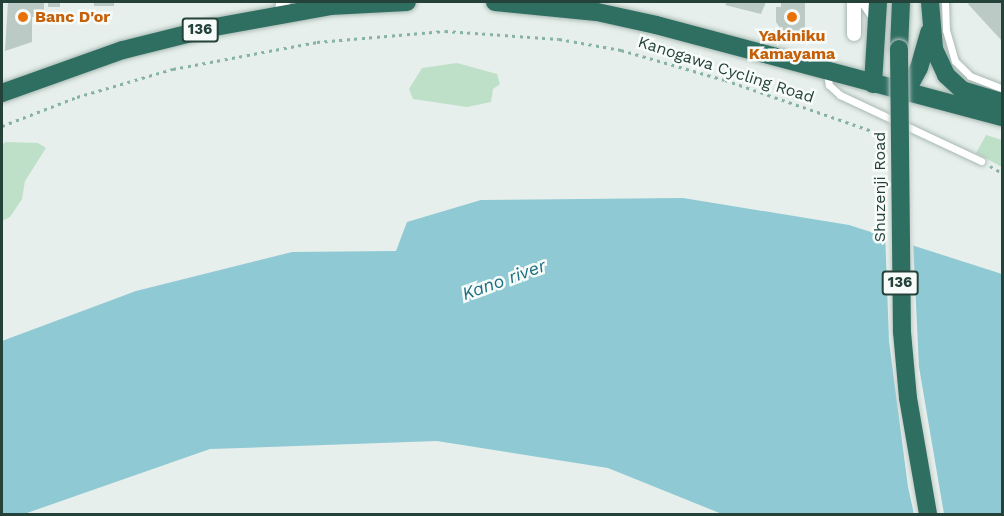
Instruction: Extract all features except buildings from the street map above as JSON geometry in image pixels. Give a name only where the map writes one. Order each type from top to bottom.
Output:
[{"type":"highway","name":"136","points":[[2,93],[123,50],[283,8],[407,2]]},
{"type":"highway","points":[[495,2],[597,12],[656,25],[827,73],[1002,117]]},
{"type":"highway","points":[[873,84],[878,2]]},
{"type":"highway","name":"Shuzenji Road","points":[[901,2],[902,332],[912,422],[928,514]]},
{"type":"highway","points":[[930,2],[930,30],[939,63],[953,83],[962,90],[1002,102]]},
{"type":"highway","points":[[906,92],[919,68],[930,30]]},
{"type":"street","points":[[854,2],[854,34]]},
{"type":"street","points":[[866,2],[878,20]]},
{"type":"lane","points":[[945,2],[946,30],[955,61],[970,76],[1002,88]]},
{"type":"lane","points":[[827,73],[829,85],[840,94],[981,161]]},
{"type":"path","name":"Kanogawa Cycling Road","points":[[2,126],[77,97],[173,69],[317,42],[446,31],[559,39],[621,50],[725,80],[894,138]]},
{"type":"green space","points":[[457,63],[497,74],[500,84],[493,89],[491,102],[467,107],[413,99],[409,89],[422,68]]},
{"type":"green space","points":[[986,135],[1002,140],[1002,167],[976,153]]},
{"type":"green space","points":[[6,142],[38,143],[46,148],[25,181],[22,199],[10,217],[2,221],[2,144]]},
{"type":"water","name":"Kano river","points":[[683,198],[849,225],[1002,274],[1002,514],[722,514],[608,468],[437,441],[210,449],[24,514],[2,514],[2,341],[136,291],[292,252],[396,251],[407,222],[481,200]]},
{"type":"pier","points":[[885,232],[913,241],[919,367],[944,514],[914,514],[908,487],[889,341]]},
{"type":"place","name":"Banc D'or","points":[[23,17]]},
{"type":"place","name":"Yakiniku Kamayama","points":[[792,17]]}]
